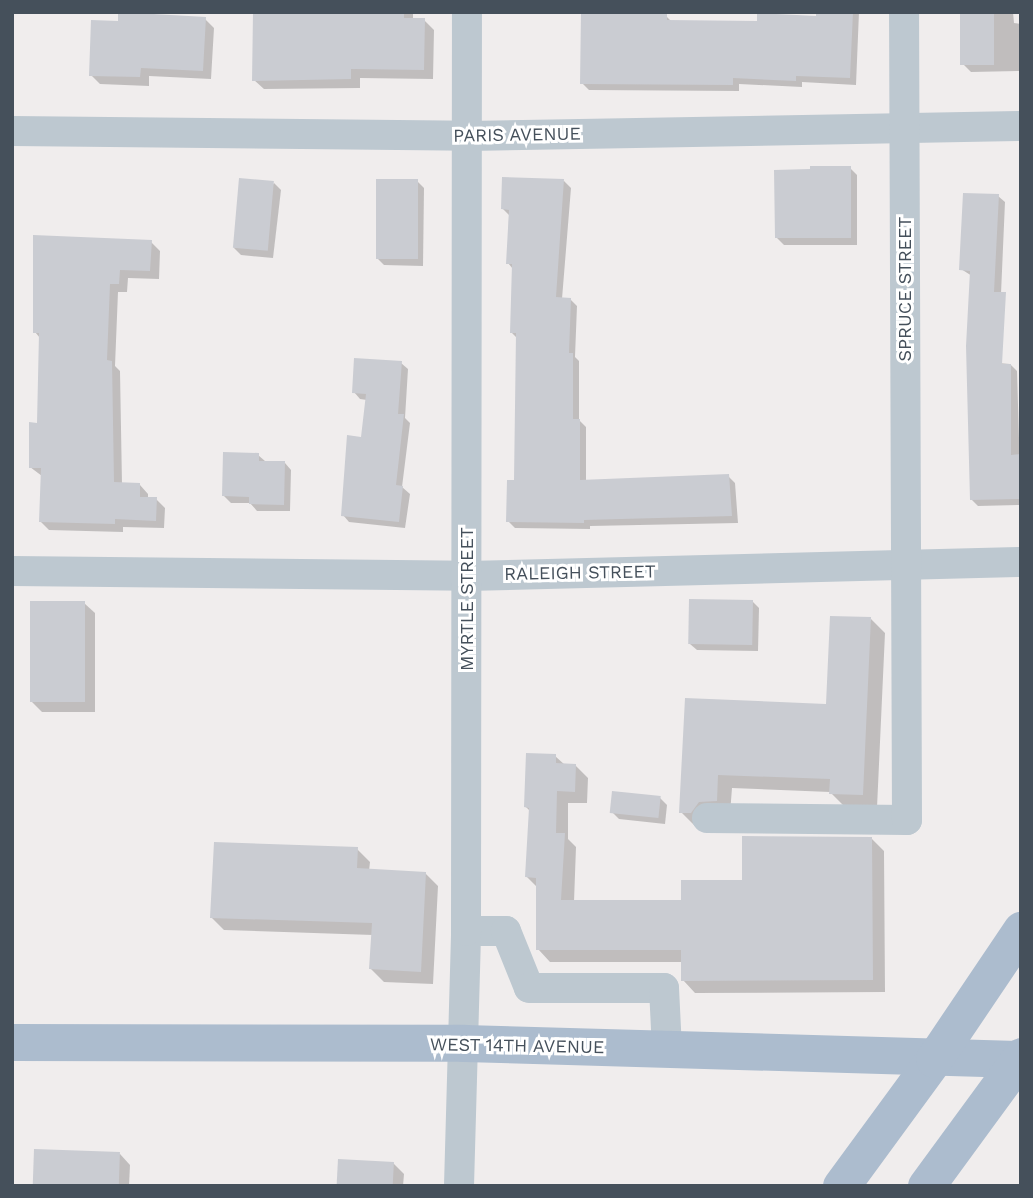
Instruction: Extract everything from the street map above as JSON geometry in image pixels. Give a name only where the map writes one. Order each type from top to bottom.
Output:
[{"type":"main road","points":[[842,1186],[934,1059],[1021,930]]},
{"type":"main road","name":"WEST 14TH AVENUE","points":[[12,1042],[464,1043],[934,1059],[1020,1058]]},
{"type":"main road","points":[[926,1186],[1020,1058]]},
{"type":"street","name":"MYRTLE STREET","points":[[460,1186],[466,931],[469,136],[467,12]]},
{"type":"street","name":"SPRUCE STREET","points":[[707,818],[906,820],[905,12]]},
{"type":"street","name":"PARIS AVENUE","points":[[12,131],[469,136],[1021,126]]},
{"type":"street","name":"RALEIGH STREET","points":[[12,571],[467,576],[1021,562]]},
{"type":"street","points":[[466,931],[506,931],[529,988],[664,988],[667,1050]]},
{"type":"building","points":[[118,12],[206,17],[203,71],[141,68],[140,77],[89,76],[91,20],[118,21]]},
{"type":"building","points":[[253,12],[404,12],[404,18],[425,18],[424,70],[351,69],[351,79],[252,81]]},
{"type":"building","points":[[581,12],[667,14],[667,20],[757,21],[757,13],[816,16],[816,12],[853,12],[850,78],[796,76],[796,81],[733,78],[733,85],[580,84]]},
{"type":"building","points":[[960,12],[994,12],[994,65],[960,65]]},
{"type":"building","points":[[810,166],[851,166],[851,238],[775,238],[774,170],[810,169]]},
{"type":"building","points":[[502,177],[564,179],[556,297],[571,298],[569,353],[573,353],[573,419],[580,419],[580,480],[729,474],[732,516],[584,520],[584,523],[506,522],[507,480],[514,480],[516,333],[510,333],[512,264],[506,264],[509,210],[501,209]]},
{"type":"building","points":[[239,178],[274,181],[268,251],[233,248]]},
{"type":"building","points":[[376,179],[418,179],[418,259],[376,259]]},
{"type":"building","points":[[963,193],[999,194],[994,292],[1006,292],[1002,364],[1011,364],[1011,455],[1021,454],[1021,499],[970,500],[966,346],[970,271],[959,270]]},
{"type":"building","points":[[33,235],[152,240],[150,271],[120,270],[119,284],[110,284],[107,360],[112,361],[114,482],[140,483],[140,497],[157,497],[156,521],[115,519],[115,524],[39,522],[41,468],[29,468],[29,422],[37,423],[39,333],[33,333]]},
{"type":"building","points":[[354,358],[402,361],[398,414],[404,414],[396,485],[403,486],[399,522],[341,516],[347,435],[361,437],[366,394],[352,393]]},
{"type":"building","points":[[223,452],[259,453],[259,461],[285,461],[284,505],[249,504],[249,497],[222,496]]},
{"type":"building","points":[[689,599],[753,600],[752,645],[688,644]]},
{"type":"building","points":[[30,601],[85,601],[85,702],[30,702]]},
{"type":"building","points":[[830,616],[871,617],[863,795],[829,794],[830,779],[718,775],[717,801],[699,802],[691,813],[679,813],[685,698],[826,704]]},
{"type":"building","points":[[526,753],[556,754],[556,763],[576,764],[575,792],[557,791],[556,833],[565,833],[561,900],[681,900],[681,880],[742,880],[742,836],[872,837],[873,980],[681,981],[681,950],[536,950],[536,878],[525,877],[529,808],[524,807]]},
{"type":"building","points":[[612,791],[661,796],[658,818],[610,813]]},
{"type":"building","points":[[214,842],[358,847],[357,868],[426,872],[421,972],[369,969],[372,923],[210,918]]},
{"type":"building","points":[[34,1149],[120,1152],[119,1186],[33,1186]]},
{"type":"building","points":[[338,1159],[394,1162],[393,1186],[337,1186]]}]
